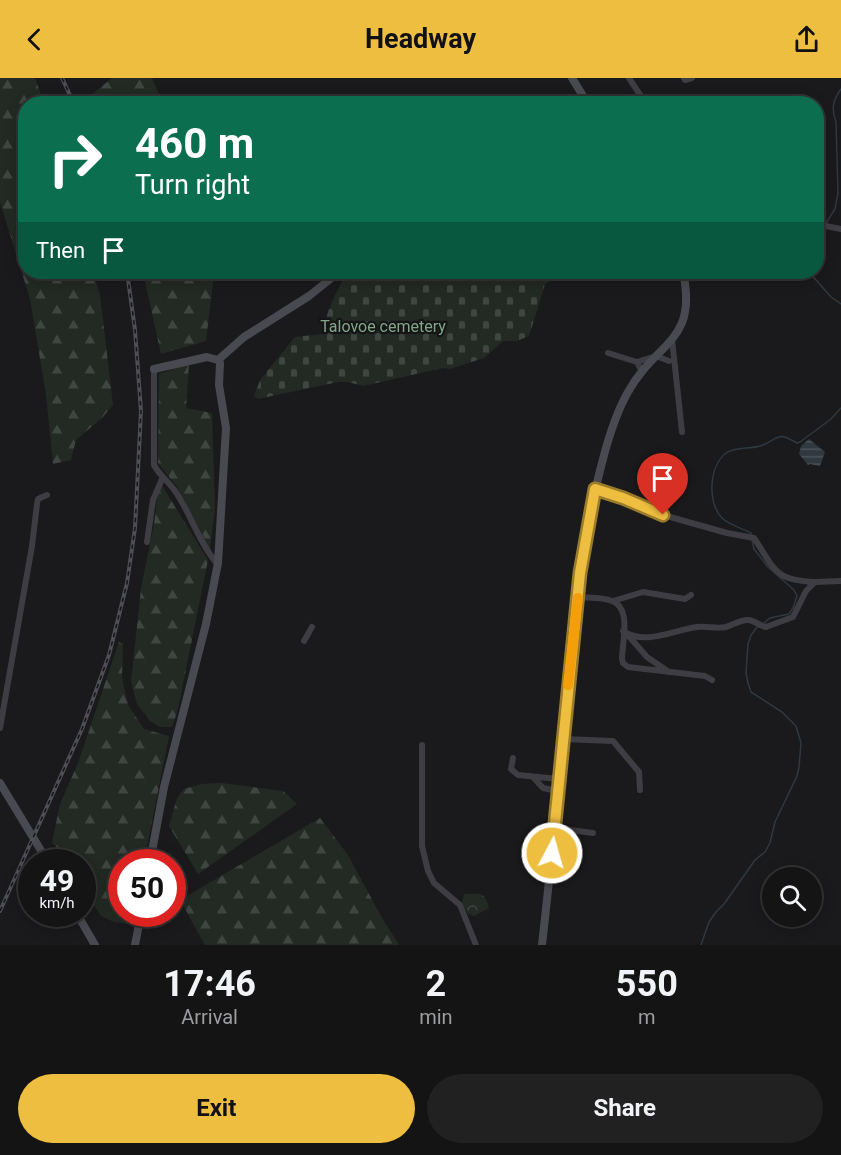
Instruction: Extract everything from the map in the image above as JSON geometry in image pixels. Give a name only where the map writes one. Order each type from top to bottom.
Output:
[{"type":"main road","points":[[572,78],[583,96]]},
{"type":"main road","points":[[218,360],[244,337],[309,296],[330,279]]},
{"type":"main road","points":[[542,945],[583,551],[595,489],[616,414],[642,372],[672,339],[683,323],[687,310],[685,279]]},
{"type":"main road","points":[[152,849],[164,788],[206,624],[218,566],[226,428],[219,385],[220,363],[218,360],[214,357],[207,357],[154,369]]},
{"type":"main road","points":[[0,783],[40,849]]},
{"type":"main road","points":[[85,927],[95,945]]},
{"type":"main road","points":[[135,945],[138,927]]},
{"type":"street","points":[[629,78],[641,96]]},
{"type":"street","points":[[684,78],[692,78]]},
{"type":"street","points":[[824,226],[841,230]]},
{"type":"street","points":[[672,339],[682,432]]},
{"type":"street","points":[[608,353],[637,362],[659,353],[675,355]]},
{"type":"street","points":[[659,353],[669,361]]},
{"type":"street","points":[[637,362],[642,372]]},
{"type":"street","points":[[154,369],[154,460],[157,471],[175,491],[208,554],[218,566]]},
{"type":"street","points":[[147,542],[153,500],[162,479]]},
{"type":"street","points":[[595,489],[663,515],[752,538],[765,552],[771,564],[787,578],[815,582],[841,580]]},
{"type":"street","points":[[0,728],[32,546],[38,498],[47,495]]},
{"type":"street","points":[[623,630],[628,634],[648,636],[669,635],[695,627],[725,627],[750,620],[758,625],[772,626],[793,616],[806,591],[815,582]]},
{"type":"street","points":[[578,597],[613,601],[643,592],[686,599],[691,595]]},
{"type":"street","points":[[613,601],[620,606],[624,614],[623,663],[628,667],[672,674],[705,676],[712,680]]},
{"type":"street","points":[[304,641],[312,627]]},
{"type":"street","points":[[623,630],[647,657],[672,674]]},
{"type":"street","points":[[563,740],[613,741],[639,772],[640,790]]},
{"type":"street","points":[[422,745],[422,846],[428,871],[434,883],[460,905],[476,945]]},
{"type":"street","points":[[513,758],[514,773],[560,779]]},
{"type":"street","points":[[533,777],[543,788],[558,791]]},
{"type":"street","points":[[555,828],[593,832]]},
{"type":"green space","points":[[0,78],[35,78],[41,96],[18,96],[18,260],[0,202]]},
{"type":"green space","points":[[112,78],[152,78],[160,96],[90,96]]},
{"type":"green space","points":[[24,279],[95,279],[100,295],[113,405],[102,418],[76,440],[71,460],[53,464],[46,394],[30,299]]},
{"type":"green space","points":[[145,279],[212,279],[206,341],[161,354]]},
{"type":"green space","name":"Talovoe cemetery","points":[[344,279],[554,279],[545,284],[529,336],[517,341],[503,341],[484,358],[450,369],[443,368],[363,386],[338,382],[258,399],[254,396],[260,380],[295,337],[323,334],[326,318]]},
{"type":"green space","points":[[189,364],[186,408],[212,413],[215,508],[210,549],[177,487],[158,463],[159,374]]},
{"type":"green space","points":[[161,484],[208,560],[178,709],[172,727],[160,727],[150,721],[137,704],[131,682],[141,588]]},
{"type":"green space","points":[[119,642],[123,644],[122,678],[128,705],[144,729],[169,736],[147,849],[108,849],[108,919],[101,916],[96,908],[96,849],[59,849],[52,843],[60,804],[78,763]]},
{"type":"green space","points":[[221,783],[283,791],[297,804],[198,874],[186,854],[186,849],[183,849],[169,826],[177,798],[184,789],[201,784]]},
{"type":"green space","points":[[320,818],[348,855],[399,945],[205,945],[186,911],[186,896]]},
{"type":"green space","points":[[464,894],[484,896],[489,908],[474,916],[468,914],[462,903]]},
{"type":"shaded area","points":[[809,439],[825,452],[820,466],[808,465],[799,454],[801,446]]},
{"type":"waterway","points":[[826,223],[835,209],[838,193],[836,122],[833,109],[841,89]]},
{"type":"waterway","points":[[815,279],[831,297],[841,304]]},
{"type":"waterway","points":[[751,535],[722,518],[717,511],[712,485],[713,475],[720,459],[730,451],[758,446],[778,437],[800,442],[831,419],[841,408]]},
{"type":"waterway","points":[[752,540],[754,549],[768,567],[794,590],[797,596],[789,614],[770,618],[764,623]]},
{"type":"waterway","points":[[701,945],[709,922],[770,843],[775,822],[799,767],[801,743],[796,726],[782,712],[751,692],[748,683],[746,673],[748,644],[758,626]]},
{"type":"railway","points":[[62,78],[70,96]]},
{"type":"railway","points":[[0,911],[82,729],[109,655],[127,583],[135,528],[141,411],[135,330],[128,279]]},
{"type":"slow traffic","points":[[568,685],[578,598]]},
{"type":"route","points":[[552,853],[580,573],[595,489],[663,515]]}]
